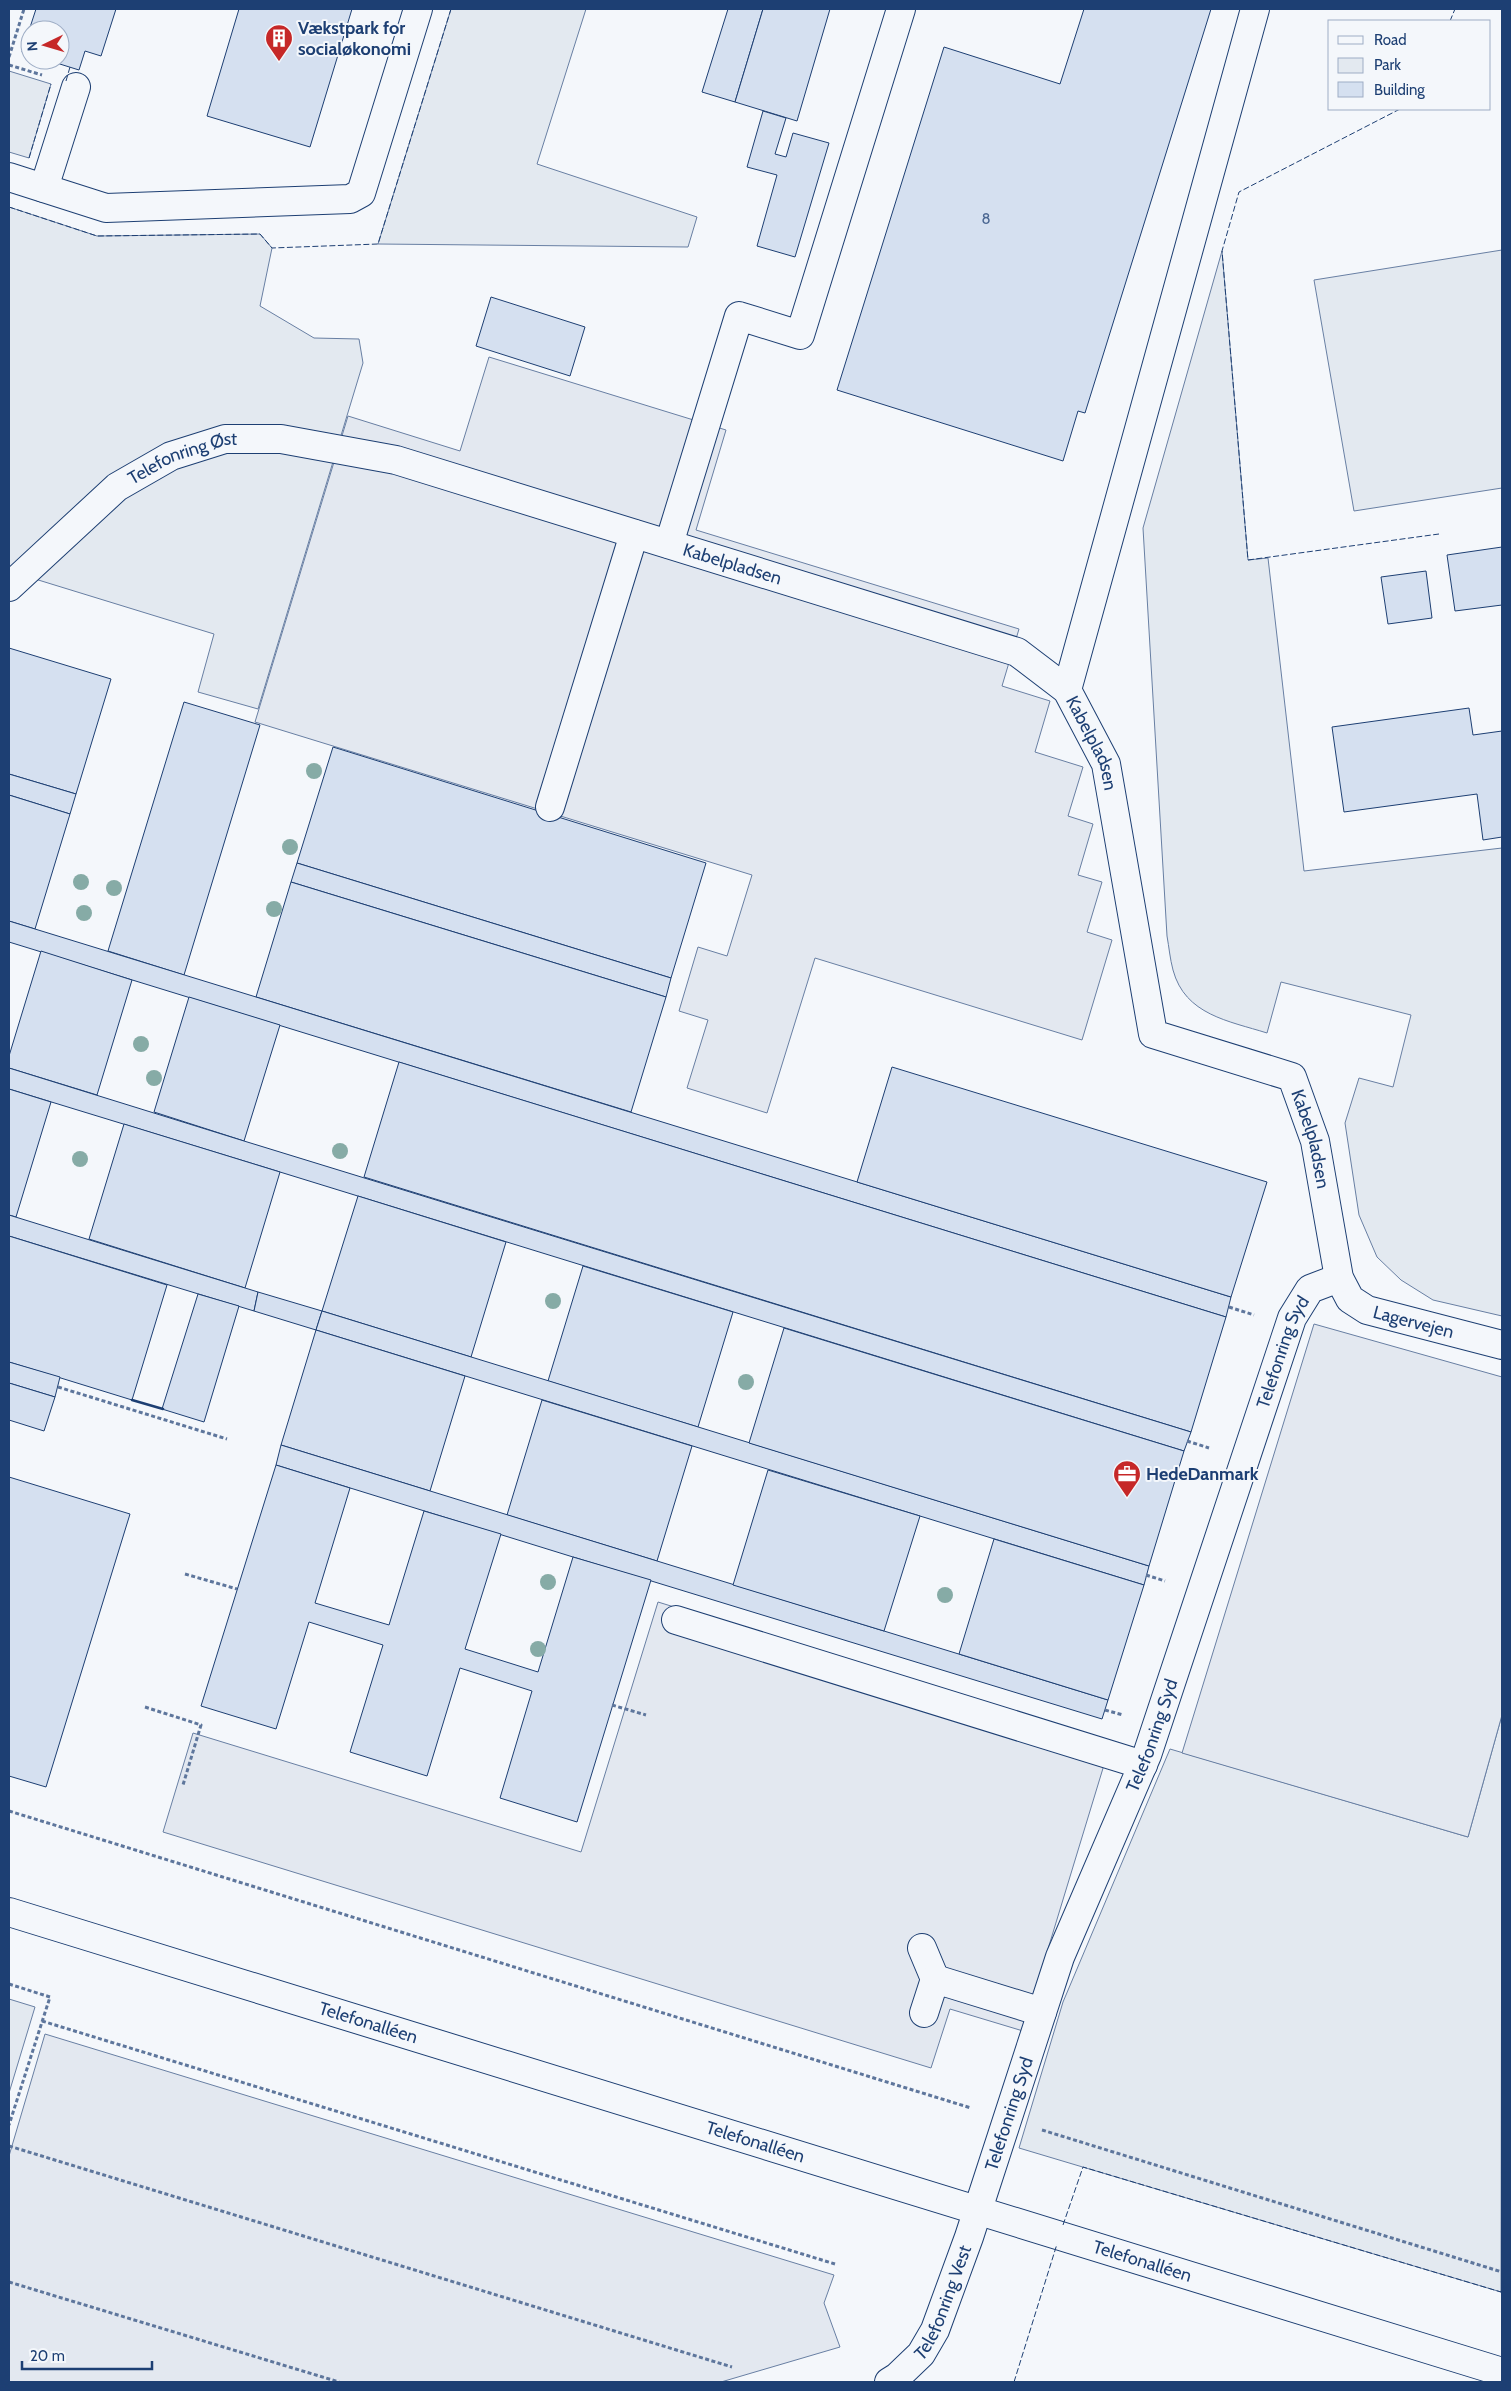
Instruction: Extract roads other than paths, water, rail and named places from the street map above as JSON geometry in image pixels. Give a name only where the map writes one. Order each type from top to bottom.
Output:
[{"type":"lane","points":[[9,177],[106,208],[350,199],[361,193],[418,9]]},
{"type":"lane","points":[[669,544],[740,316],[800,335],[901,9]]},
{"type":"lane","points":[[1067,690],[1255,9]]},
{"type":"lane","points":[[44,188],[76,87]]},
{"type":"lane","name":"Telefonring Øst","points":[[9,587],[117,487],[171,456],[225,439],[281,439],[396,460]]},
{"type":"lane","name":"Kabelpladsen","points":[[396,460],[1018,652],[1067,690],[1106,764],[1153,1034],[1292,1077],[1315,1141],[1339,1278]]},
{"type":"lane","points":[[550,808],[634,534]]},
{"type":"lane","name":"Lagervejen","points":[[1339,1278],[1350,1299],[1367,1310],[1502,1345]]},
{"type":"lane","name":"Telefonring Syd","points":[[977,2210],[1060,1957],[1143,1765],[1292,1318],[1310,1289],[1339,1278]]},
{"type":"lane","points":[[676,1620],[1143,1765]]},
{"type":"lane","name":"Telefonalléen","points":[[9,1912],[1502,2372]]},
{"type":"lane","points":[[922,1948],[934,1978],[924,2013]]},
{"type":"lane","points":[[934,1978],[1042,2012]]},
{"type":"lane","name":"Telefonring Vest","points":[[889,2382],[897,2377],[921,2354],[935,2330],[977,2210]]},
{"type":"place","name":"Vækstpark for socialøkonomi","points":[[279,62]]},
{"type":"place","name":"HedeDanmark","points":[[1127,1498]]}]
